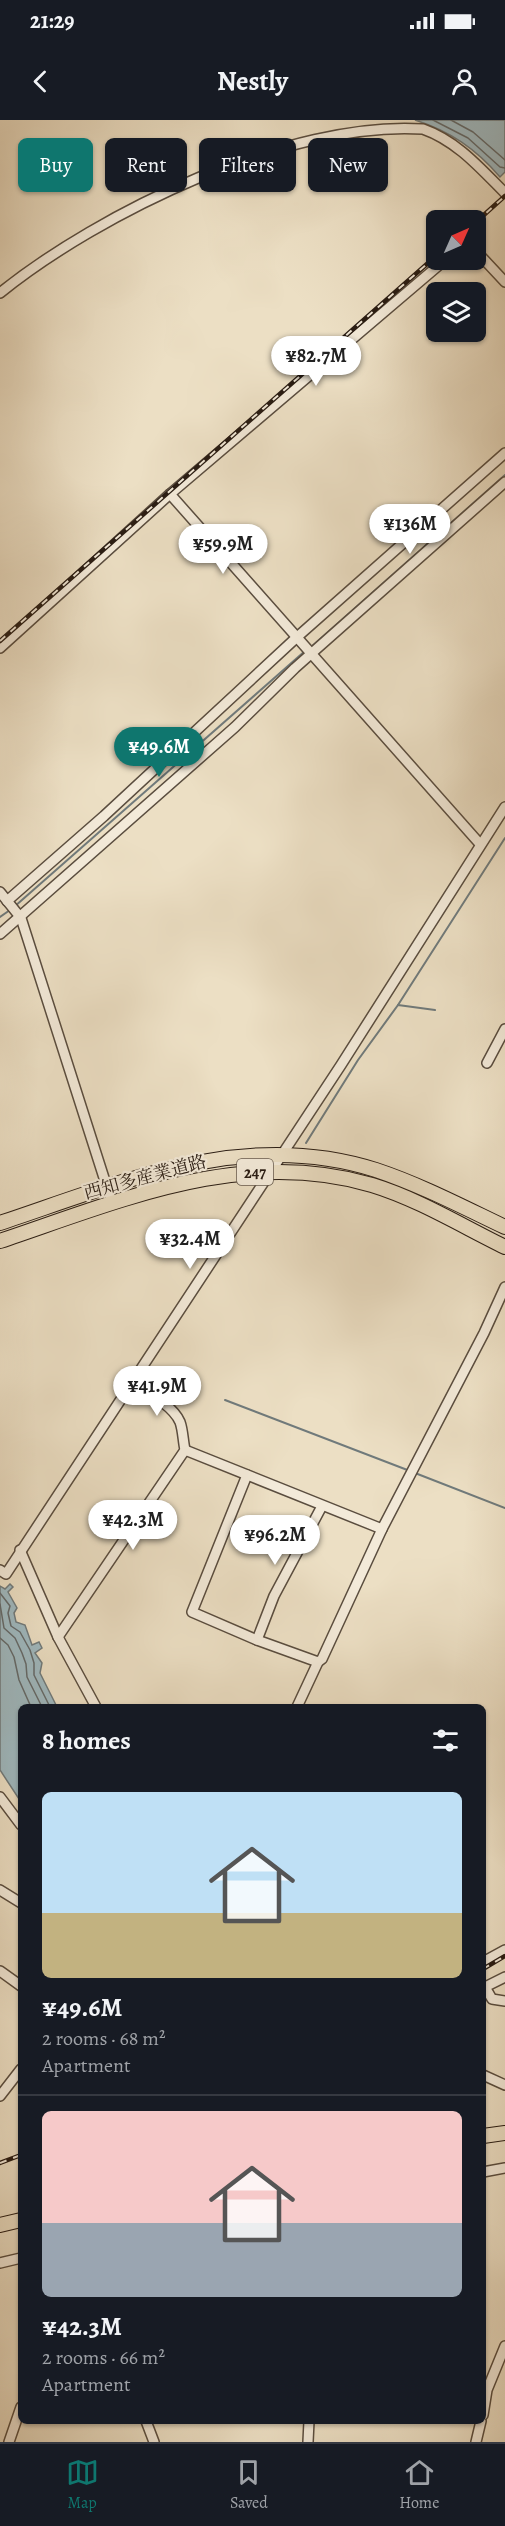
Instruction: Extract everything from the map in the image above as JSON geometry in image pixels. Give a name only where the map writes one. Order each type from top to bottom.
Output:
[{"type":"highway","name":"西知多産業道路","points":[[0,1223],[176,1166],[210,1159],[281,1155],[324,1159],[375,1170],[422,1188],[505,1227]]},
{"type":"highway","name":"西知多産業道路","points":[[0,1241],[112,1203],[204,1178],[270,1171],[326,1175],[373,1186],[418,1204],[505,1247]]},
{"type":"highway","points":[[486,2136],[505,2133]]},
{"type":"highway","points":[[0,2225],[18,2221]]},
{"type":"street","points":[[370,120],[423,129],[448,140],[468,156],[505,193]]},
{"type":"street","points":[[0,292],[62,245],[117,208],[195,168]]},
{"type":"street","points":[[486,262],[505,282]]},
{"type":"street","points":[[0,648],[170,494],[433,270]]},
{"type":"street","points":[[7,901],[64,852],[296,638],[505,453]]},
{"type":"street","points":[[0,934],[21,918],[236,727],[311,654],[505,482]]},
{"type":"street","points":[[170,494],[480,844]]},
{"type":"street","points":[[3,1572],[20,1550],[281,1155],[505,807]]},
{"type":"street","points":[[0,892],[21,918],[112,1203]]},
{"type":"street","points":[[487,1063],[505,1029]]},
{"type":"street","points":[[298,1704],[318,1662],[322,1659],[382,1529],[484,1333],[505,1287]]},
{"type":"street","points":[[58,1636],[185,1450],[180,1422],[174,1414],[157,1399],[131,1383]]},
{"type":"street","points":[[185,1450],[382,1529]]},
{"type":"street","points":[[247,1475],[192,1612],[257,1640],[318,1662]]},
{"type":"street","points":[[257,1640],[274,1596],[322,1506]]},
{"type":"street","points":[[20,1550],[58,1636],[94,1704]]},
{"type":"street","points":[[0,1797],[18,1821]]},
{"type":"street","points":[[0,1890],[18,1901]]},
{"type":"street","points":[[486,1960],[505,1950]]},
{"type":"street","points":[[0,1971],[18,1984]]},
{"type":"street","points":[[486,1987],[505,1977]]},
{"type":"street","points":[[486,1989],[492,1998],[505,2001]]},
{"type":"street","points":[[0,2096],[18,2073]]},
{"type":"street","points":[[486,2076],[505,2085]]},
{"type":"street","points":[[486,2171],[505,2168]]},
{"type":"street","points":[[0,2263],[18,2259]]},
{"type":"street","points":[[486,2385],[505,2346]]},
{"type":"street","points":[[9,2442],[18,2416]]},
{"type":"street","points":[[147,2424],[154,2442]]},
{"type":"street","points":[[308,2442],[309,2424]]},
{"type":"street","points":[[476,2442],[480,2424]]},
{"type":"water","points":[[415,120],[505,120],[505,172],[500,177],[462,142],[428,124]]},
{"type":"water","points":[[10,1584],[13,1587],[8,1592],[17,1608],[14,1613],[16,1622],[25,1625],[32,1645],[39,1642],[42,1648],[35,1653],[42,1663],[40,1673],[56,1704],[18,1704],[18,1797],[0,1770],[0,1586],[5,1589]]},
{"type":"waterway","points":[[310,648],[505,475]]},
{"type":"waterway","points":[[14,907],[305,651]]},
{"type":"waterway","points":[[398,1005],[505,838]]},
{"type":"waterway","points":[[0,917],[10,910]]},
{"type":"waterway","points":[[306,1143],[358,1060],[398,1005],[435,1010]]},
{"type":"waterway","points":[[225,1400],[410,1471]]},
{"type":"waterway","points":[[415,1473],[505,1508]]},
{"type":"railway","points":[[486,213],[505,196]]},
{"type":"railway","points":[[0,641],[426,265]]},
{"type":"railway","points":[[486,1967],[505,1956]]},
{"type":"railway","points":[[0,2163],[18,2156]]}]
